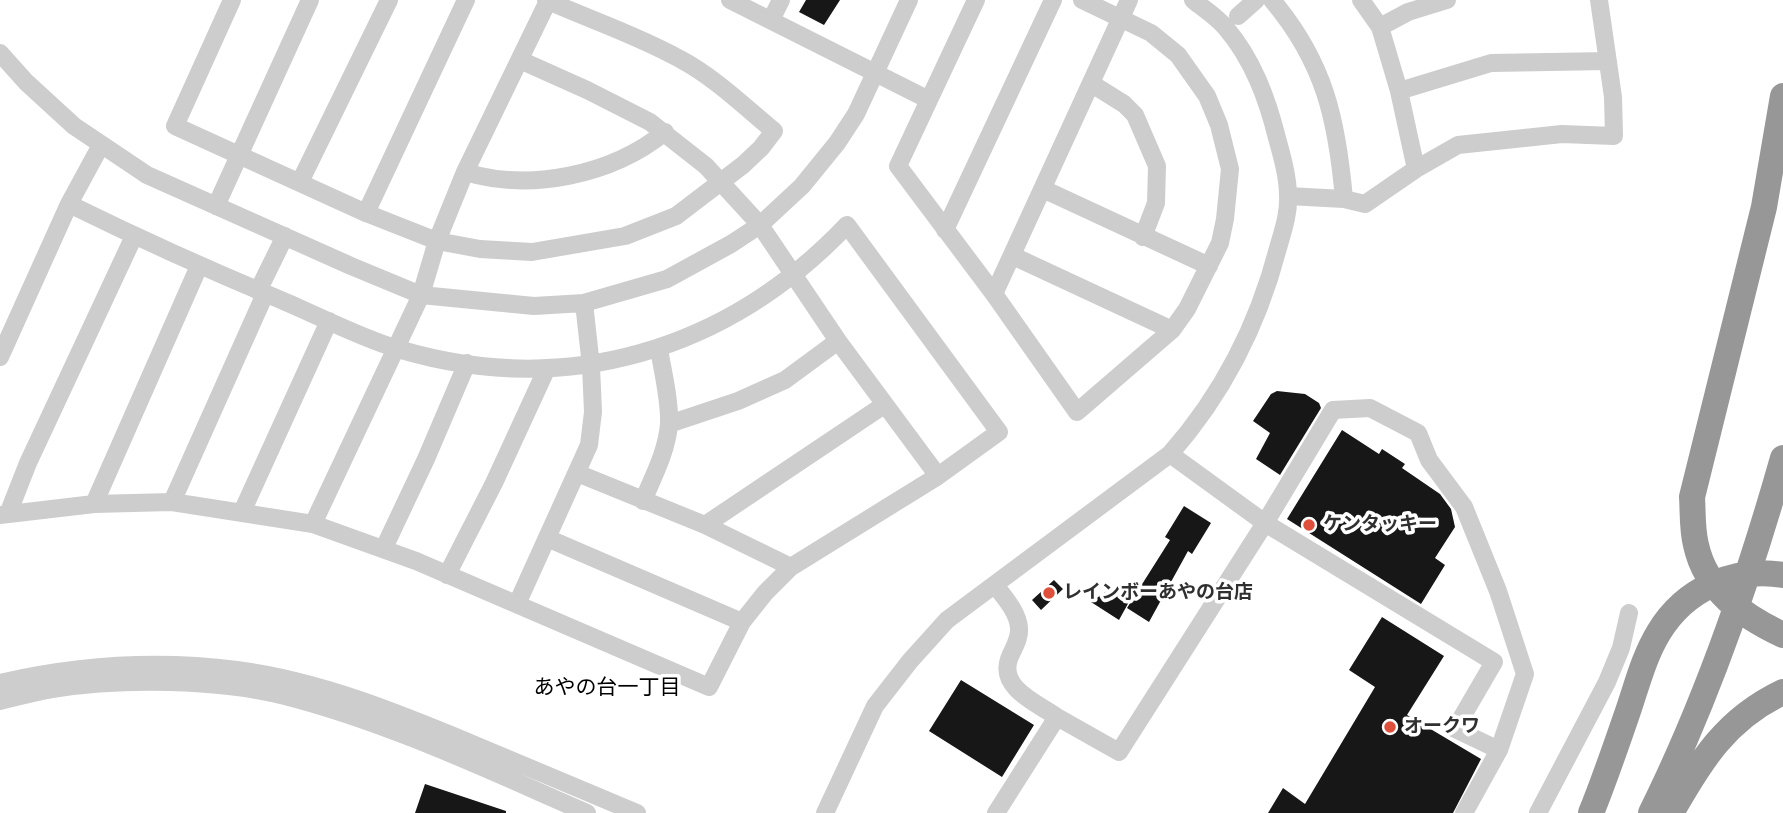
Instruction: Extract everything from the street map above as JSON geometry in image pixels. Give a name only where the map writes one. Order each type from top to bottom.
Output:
[{"type":"highway","points":[[1772,630],[1727,601],[1704,571],[1696,544],[1692,497],[1760,220],[1783,96]]},
{"type":"highway","points":[[1651,813],[1706,686],[1740,596],[1783,458]]},
{"type":"highway","points":[[1591,813],[1642,667],[1659,631],[1682,604],[1721,579],[1740,574],[1778,574]]},
{"type":"highway","points":[[1671,813],[1696,769],[1733,724],[1758,704],[1783,692]]},
{"type":"street","points":[[232,0],[174,126],[366,213],[437,241],[480,249],[533,252],[601,242],[641,231],[676,216],[722,182],[761,148],[774,131],[709,77],[682,59],[547,0],[465,172],[437,241],[421,295],[313,524]]},
{"type":"street","points":[[216,206],[310,0]]},
{"type":"street","points":[[300,182],[389,0]]},
{"type":"street","points":[[366,213],[466,0]]},
{"type":"street","points":[[771,20],[781,0]]},
{"type":"street","points":[[0,53],[26,82],[74,126],[147,175],[421,295],[511,306],[584,303],[667,279],[701,262],[760,225],[802,186],[837,143],[856,114],[909,0]]},
{"type":"street","points":[[975,0],[898,166],[994,294],[1077,412],[1172,330],[1197,291],[1209,266],[1222,231],[1229,181],[1227,148],[1219,125],[1207,96],[1178,55],[1151,33],[1082,0]]},
{"type":"street","points":[[945,230],[1053,0]]},
{"type":"street","points":[[994,294],[1129,0]]},
{"type":"street","points":[[825,813],[875,706],[910,661],[947,620],[1170,454],[1221,387],[1245,341],[1273,270],[1289,196],[1283,161],[1262,87],[1240,46],[1224,26],[1193,0]]},
{"type":"street","points":[[1238,16],[1256,0]]},
{"type":"street","points":[[1272,0],[1298,35],[1326,92],[1335,125],[1344,199]]},
{"type":"street","points":[[1361,0],[1380,27],[1399,92],[1416,169]]},
{"type":"street","points":[[1380,27],[1408,12],[1447,0]]},
{"type":"street","points":[[1289,196],[1344,199],[1365,204],[1416,169],[1458,145],[1562,134],[1614,136],[1613,97],[1599,0]]},
{"type":"street","points":[[736,1],[874,75],[929,100]]},
{"type":"street","points":[[520,60],[650,122],[722,182],[760,225],[838,341],[938,476]]},
{"type":"street","points":[[1399,92],[1491,64],[1608,61]]},
{"type":"street","points":[[1092,84],[1124,104],[1135,115],[1157,166],[1156,203],[1143,237]]},
{"type":"street","points":[[465,172],[502,180],[530,181],[568,175],[618,160],[651,144],[665,132]]},
{"type":"street","points":[[0,356],[69,204],[101,145]]},
{"type":"street","points":[[1044,190],[1209,266]]},
{"type":"street","points":[[4,515],[93,504],[172,502],[313,524],[384,548],[709,687],[742,622],[765,593],[791,567],[938,476],[999,432],[847,225],[792,275],[720,323],[659,349],[591,366],[524,370],[467,363],[396,349],[199,266],[69,204]]},
{"type":"street","points":[[4,515],[134,236]]},
{"type":"street","points":[[172,502],[285,236]]},
{"type":"street","points":[[1013,256],[1172,330]]},
{"type":"street","points":[[93,504],[199,266]]},
{"type":"street","points":[[517,604],[589,445],[593,412],[584,303]]},
{"type":"street","points":[[242,512],[329,321]]},
{"type":"street","points":[[669,424],[738,401],[785,380],[838,341]]},
{"type":"street","points":[[643,501],[664,451],[669,424],[666,385],[659,349]]},
{"type":"street","points":[[384,548],[467,363]]},
{"type":"street","points":[[447,575],[494,484],[547,368]]},
{"type":"street","points":[[705,525],[884,405]]},
{"type":"street","points":[[995,585],[1014,612],[1020,626],[1018,640],[1006,668],[1010,682],[1057,717],[1119,752],[1333,411],[1370,408],[1418,433],[1429,460],[1464,507],[1498,591],[1525,674],[1499,750],[1464,813]]},
{"type":"street","points":[[1170,454],[1265,523],[1494,662],[1455,729],[1499,750]]},
{"type":"street","points":[[577,472],[705,525],[791,567]]},
{"type":"street","points":[[547,538],[742,622]]},
{"type":"street","points":[[1538,813],[1607,682],[1621,648],[1629,613]]},
{"type":"street","points":[[0,682],[45,672],[147,665],[238,670],[294,681],[344,694],[402,714],[636,813]]},
{"type":"street","points":[[0,701],[52,689],[118,683],[196,684],[270,693],[344,713],[413,738],[587,813]]},
{"type":"street","points":[[996,813],[1057,717]]},
{"type":"building","points":[[806,0],[840,0],[824,25],[799,12]]},
{"type":"building","points":[[1277,391],[1305,394],[1319,403],[1321,408],[1280,475],[1256,459],[1270,433],[1253,421],[1271,394]]},
{"type":"building","points":[[1342,430],[1379,454],[1382,449],[1405,464],[1402,468],[1440,494],[1451,509],[1455,527],[1435,558],[1445,565],[1421,604],[1287,519]]},
{"type":"building","points":[[1184,506],[1211,523],[1192,554],[1188,551],[1149,622],[1127,608],[1170,540],[1165,537]]},
{"type":"building","name":"レインボーあやの台店","points":[[1054,580],[1063,589],[1041,610],[1032,600]]},
{"type":"building","points":[[1111,588],[1130,600],[1119,620],[1091,602]]},
{"type":"building","name":"オークワ","points":[[1382,617],[1444,656],[1407,715],[1481,759],[1453,813],[1268,813],[1283,788],[1305,804],[1375,687],[1349,670]]},
{"type":"building","points":[[961,680],[1034,725],[1002,777],[929,731]]},
{"type":"building","points":[[425,784],[506,811],[506,813],[415,813]]},
{"type":"place","name":"ケンタッキー","points":[[1309,525]]},
{"type":"place","name":"レインボーあやの台店","points":[[1049,593]]},
{"type":"place","name":"オークワ","points":[[1390,727]]},
{"type":"district","name":"あやの台一丁目","points":[[607,688]]}]
